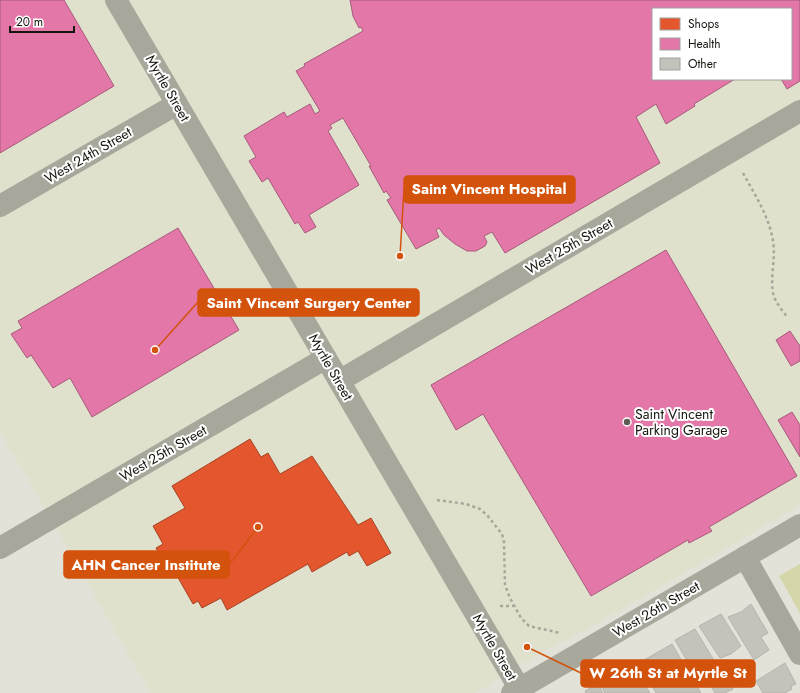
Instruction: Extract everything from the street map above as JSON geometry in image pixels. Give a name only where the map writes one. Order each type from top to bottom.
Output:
[{"type":"main road","name":"West 26th Street","points":[[518,692],[800,525]]},
{"type":"street","name":"Myrtle Street","points":[[116,0],[326,358],[518,692]]},
{"type":"street","name":"West 24th Street","points":[[0,206],[177,104]]},
{"type":"street","name":"West 25th Street","points":[[339,381],[800,111]]},
{"type":"street","name":"West 25th Street","points":[[0,548],[326,358]]},
{"type":"street","points":[[745,557],[800,654]]},
{"type":"path","points":[[743,173],[765,214],[770,229],[774,256],[774,294],[787,317]]},
{"type":"path","points":[[437,500],[466,504],[480,509],[487,515],[502,534],[504,542],[505,585],[520,618],[529,626],[560,634]]},
{"type":"path","points":[[500,606],[514,606]]},
{"type":"shaded area","points":[[0,0],[800,0],[800,505],[598,623],[539,654],[475,693],[150,693],[0,432]]},
{"type":"green space","points":[[800,564],[800,613],[779,576]]},
{"type":"building: Shops","points":[[250,439],[261,457],[268,453],[280,474],[312,456],[358,525],[371,518],[391,553],[367,566],[358,551],[349,556],[347,552],[312,572],[308,564],[227,610],[221,598],[202,608],[198,601],[193,604],[168,560],[164,562],[156,548],[163,544],[153,526],[185,508],[172,486]]},
{"type":"building: Health","points":[[0,0],[64,0],[114,86],[0,153]]},
{"type":"building: Health","points":[[350,0],[800,0],[800,81],[787,89],[782,80],[792,80],[792,8],[652,8],[652,80],[733,80],[694,104],[695,106],[666,124],[656,104],[636,117],[660,163],[505,253],[492,232],[484,236],[487,242],[485,246],[476,251],[467,251],[444,235],[439,228],[436,230],[439,237],[416,249],[387,200],[391,198],[386,191],[384,193],[369,166],[371,166],[343,118],[330,125],[332,128],[328,131],[359,185],[309,215],[316,227],[305,233],[298,222],[295,224],[268,178],[262,182],[249,161],[256,157],[244,136],[284,112],[287,117],[310,104],[315,114],[320,111],[296,71],[305,66],[304,64],[363,31],[361,27],[359,28],[353,16]]},
{"type":"building: Health","points":[[178,228],[239,330],[92,417],[70,378],[53,388],[31,355],[27,358],[11,334],[22,328],[18,321]]},
{"type":"building: Health","name":"Saint Vincent Parking Garage","points":[[666,250],[797,476],[709,527],[712,531],[689,543],[688,540],[591,596],[483,414],[456,430],[431,385]]},
{"type":"building: Health","points":[[790,331],[800,346],[800,361],[791,366],[776,340]]},
{"type":"building: Health","points":[[792,412],[800,425],[800,457],[778,420]]},
{"type":"building: Other","points":[[751,604],[768,633],[761,637],[769,650],[754,660],[728,617],[741,612]]},
{"type":"building: Other","points":[[721,614],[741,646],[731,654],[720,658],[699,626]]},
{"type":"building: Other","points":[[695,629],[715,662],[706,669],[709,674],[698,680],[675,640]]},
{"type":"building: Other","points":[[672,644],[701,693],[656,693],[639,663]]},
{"type":"building: Other","points":[[785,663],[796,684],[791,686],[792,689],[785,693],[763,693],[756,681]]},
{"type":"building: Other","points":[[633,666],[650,693],[605,693],[601,685]]},
{"type":"building: Other","points":[[723,671],[733,689],[725,693],[715,693],[708,681]]},
{"type":"building: Other","points":[[598,684],[603,693],[586,693],[585,691]]},
{"type":"place","name":"Saint Vincent Hospital","points":[[400,256]]},
{"type":"place","name":"Saint Vincent Surgery Center","points":[[155,350]]},
{"type":"place","name":"Saint Vincent Parking Garage","points":[[627,422]]},
{"type":"place","name":"AHN Cancer Institute","points":[[258,527]]},
{"type":"place","name":"W 26th St at Myrtle St","points":[[527,647]]}]
